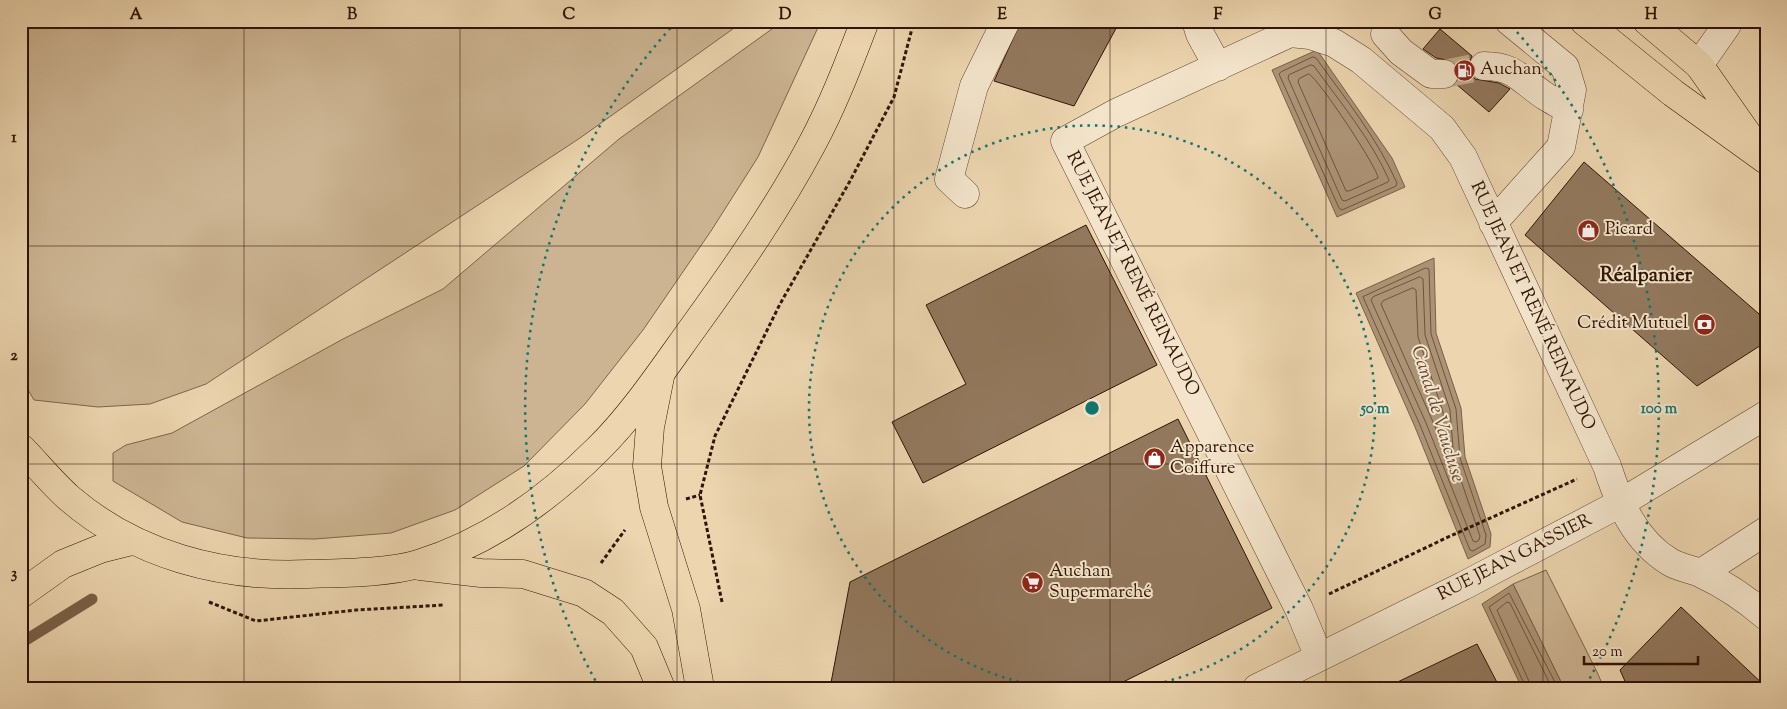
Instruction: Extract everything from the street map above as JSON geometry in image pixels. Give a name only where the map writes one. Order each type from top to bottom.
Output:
[{"type":"main road","points":[[416,565],[463,547],[506,525],[600,448],[660,373],[733,274],[781,199],[813,143],[840,86],[865,21]]},
{"type":"main road","points":[[1584,21],[1673,93],[1765,160]]},
{"type":"main road","points":[[1647,21],[1698,65],[1765,160]]},
{"type":"main road","points":[[660,373],[650,426],[647,466],[654,507],[686,609],[700,688]]},
{"type":"main road","points":[[21,448],[70,498],[132,541],[191,563],[236,571],[285,575],[353,572],[416,565],[481,573],[523,574],[584,593],[613,612],[644,647],[661,688]]},
{"type":"main road","points":[[21,594],[63,564],[100,549],[132,541]]},
{"type":"street","points":[[965,194],[950,179],[974,86],[1006,21]]},
{"type":"street","points":[[1196,21],[1200,34],[1218,67]]},
{"type":"street","points":[[1493,223],[1561,147],[1572,90],[1565,67],[1509,21]]},
{"type":"street","points":[[1698,65],[1727,26],[1727,21]]},
{"type":"street","points":[[1361,60],[1391,27],[1401,52],[1431,74],[1444,74]]},
{"type":"street","name":"RUE JEAN ET RENÉ REINAUDO","points":[[1319,657],[1299,609],[1065,141],[1116,114],[1290,33],[1310,35],[1334,43],[1361,60],[1442,128],[1462,157],[1606,466],[1619,504],[1640,536],[1670,563],[1701,573],[1743,596],[1766,616]]},
{"type":"street","points":[[1484,66],[1498,66],[1513,70],[1545,96],[1569,110]]},
{"type":"street","name":"RUE JEAN GASSIER","points":[[1257,688],[1463,586],[1619,504],[1766,415]]},
{"type":"street","points":[[1701,573],[1766,531]]},
{"type":"path","points":[[723,609],[700,495],[715,436],[780,304],[850,181],[894,97],[914,21]]},
{"type":"path","points":[[1299,609],[1446,538],[1606,466]]},
{"type":"path","points":[[584,593],[592,576],[634,517],[654,507],[700,495]]},
{"type":"path","points":[[202,600],[256,621],[356,610],[450,605]]},
{"type":"shaded area","points":[[21,21],[744,21],[580,138],[206,384],[150,404],[98,407],[34,400],[21,378]]},
{"type":"shaded area","points":[[783,21],[821,21],[758,157],[711,231],[643,330],[585,404],[524,466],[455,510],[391,533],[315,539],[247,538],[182,522],[113,481],[113,453],[126,445],[172,433],[343,339],[443,289],[619,139]]},
{"type":"shaded area","points":[[1546,570],[1604,688],[1564,688],[1513,584]]},
{"type":"water","points":[[1317,50],[1392,158],[1405,187],[1337,217],[1272,70]]},
{"type":"water","name":"Canal de Vaucluse","points":[[1434,258],[1436,333],[1461,408],[1465,457],[1491,534],[1490,547],[1468,559],[1415,427],[1356,293]]},
{"type":"water","points":[[1513,584],[1564,688],[1522,688],[1482,604]]},
{"type":"building","points":[[1021,21],[1120,21],[1074,106],[994,81]]},
{"type":"building","name":"Auchan","points":[[1440,29],[1472,56],[1468,66],[1470,73],[1475,79],[1499,83],[1510,89],[1489,112],[1456,84],[1460,74],[1458,67],[1452,61],[1436,58],[1423,49]]},
{"type":"building","points":[[1584,162],[1766,320],[1766,342],[1697,386],[1525,235]]},
{"type":"building","points":[[1086,225],[1157,365],[923,483],[892,422],[966,384],[926,305]]},
{"type":"building","points":[[1178,419],[1272,608],[1111,688],[830,688],[850,582]]},
{"type":"building","points":[[1681,607],[1766,688],[1628,688],[1620,670]]},
{"type":"building","points":[[1477,644],[1500,688],[1385,688]]},
{"type":"waterway","points":[[21,643],[92,599]]},
{"type":"tunnel","points":[[1444,74],[1484,66]]},
{"type":"place","name":"Auchan","points":[[1464,70]]},
{"type":"place","name":"Picard","points":[[1589,230]]},
{"type":"place","name":"Crédit Mutuel","points":[[1704,324]]},
{"type":"place","name":"Apparence Coiffure","points":[[1154,458]]},
{"type":"place","name":"Auchan Supermarché","points":[[1033,582]]},
{"type":"district","name":"Réalpanier","points":[[1646,276]]}]
